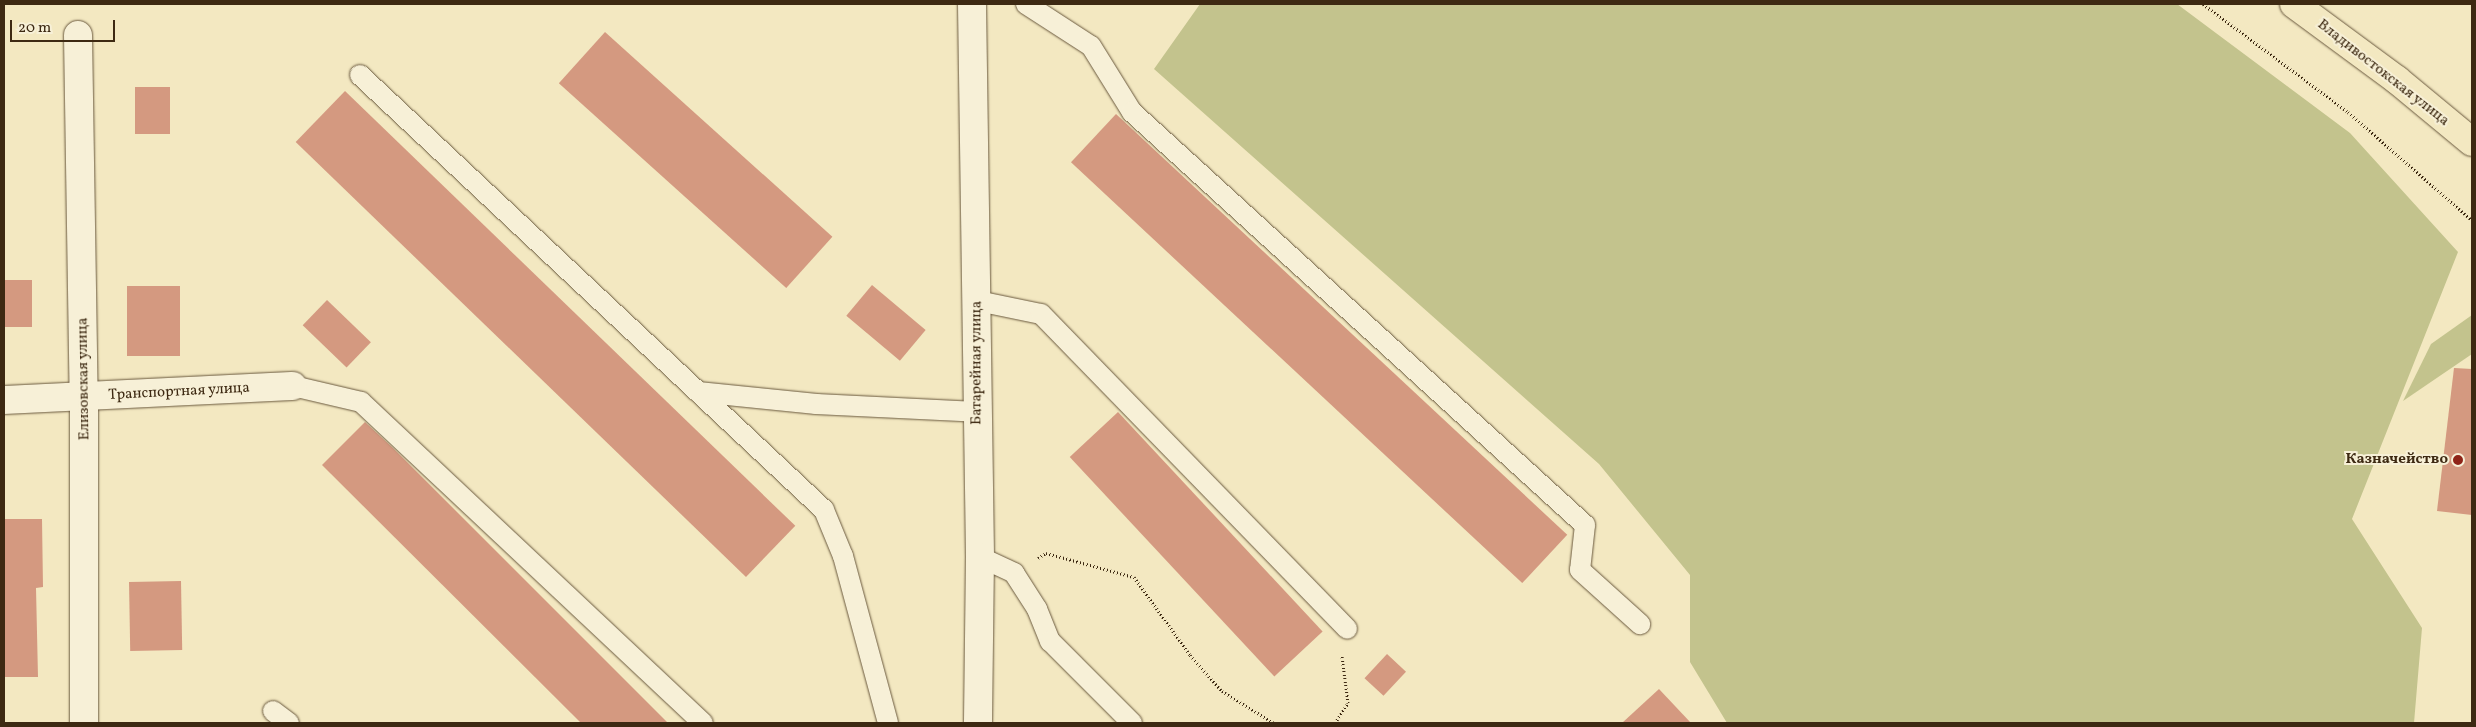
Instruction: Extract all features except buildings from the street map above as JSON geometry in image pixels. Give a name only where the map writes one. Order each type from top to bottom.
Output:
[{"type":"main road","name":"Владивостокская улица","points":[[2294,4],[2397,80],[2472,142]]},
{"type":"street","name":"Батарейная улица","points":[[972,4],[978,301],[977,412],[980,557],[978,723]]},
{"type":"street","name":"Елизовская улица","points":[[78,35],[84,397],[84,723]]},
{"type":"street","name":"Транспортная улица","points":[[4,400],[293,386]]},
{"type":"lane","points":[[1026,4],[1091,46],[1132,112],[1585,525],[1580,570],[1640,624]]},
{"type":"lane","points":[[360,75],[824,510],[843,556],[888,723]]},
{"type":"lane","points":[[978,301],[1041,314],[1347,629]]},
{"type":"lane","points":[[293,386],[360,402],[703,723]]},
{"type":"lane","points":[[698,392],[816,404],[977,412]]},
{"type":"lane","points":[[980,557],[1014,573],[1037,609],[1050,641],[1132,723]]},
{"type":"lane","points":[[273,710],[289,723]]},
{"type":"path","points":[[2203,4],[2348,112],[2472,220]]},
{"type":"path","points":[[1014,573],[1046,553],[1134,578],[1190,655],[1222,691],[1274,723]]},
{"type":"path","points":[[1335,723],[1348,704],[1341,658],[1347,629]]},
{"type":"green space","points":[[1200,4],[2177,4],[2350,133],[2458,252],[2352,519],[2422,628],[2414,723],[1727,723],[1690,662],[1690,575],[1599,464],[1154,69]]},
{"type":"green space","points":[[2472,315],[2472,354],[2403,401],[2431,344]]},
{"type":"place","name":"Казначейство","points":[[2458,460]]}]
